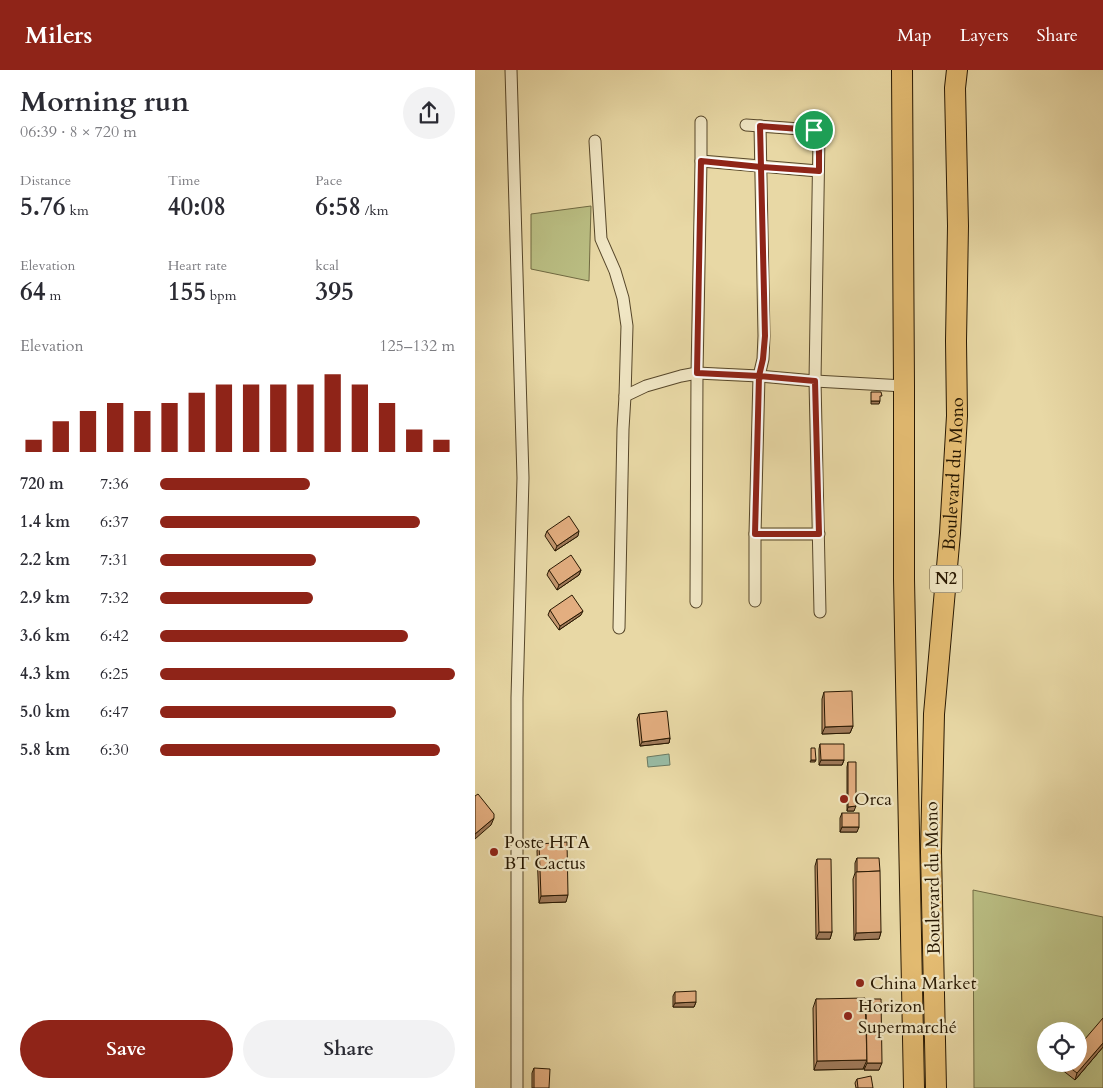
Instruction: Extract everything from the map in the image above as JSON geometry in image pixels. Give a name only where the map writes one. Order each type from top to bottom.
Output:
[{"type":"highway","name":"Boulevard du Mono","points":[[902,70],[904,579],[914,1088]]},
{"type":"highway","name":"Boulevard du Mono","points":[[936,1088],[931,852],[934,714],[950,533],[957,416],[958,226],[955,88],[957,70]]},
{"type":"street","points":[[511,70],[523,478],[517,698],[517,1088]]},
{"type":"street","points":[[696,602],[701,122]]},
{"type":"street","points":[[746,126],[814,130],[819,136],[815,381],[820,612]]},
{"type":"street","points":[[755,601],[759,376],[765,336],[760,126]]},
{"type":"street","points":[[595,141],[601,239],[615,271],[623,298],[627,326],[619,628]]},
{"type":"street","points":[[701,161],[819,171]]},
{"type":"street","points":[[625,396],[646,386],[697,373],[904,386]]},
{"type":"street","points":[[755,534],[819,534]]},
{"type":"green space","points":[[591,206],[589,281],[531,269],[531,214]]},
{"type":"green space","points":[[973,890],[1103,917],[1103,1025],[1087,1042],[1087,1022],[1037,1022],[1037,1072],[1070,1072],[1075,1080],[1082,1072],[1087,1072],[1087,1066],[1103,1047],[1103,1088],[974,1088]]},
{"type":"shaded area","points":[[669,754],[670,765],[648,767],[647,757]]},
{"type":"building","points":[[871,392],[881,392],[880,401],[871,401]]},
{"type":"building","points":[[569,516],[579,531],[557,546],[547,531]]},
{"type":"building","points":[[571,555],[581,570],[559,585],[549,570]]},
{"type":"building","points":[[572,595],[583,611],[560,626],[550,610]]},
{"type":"building","points":[[852,691],[853,726],[825,727],[824,692]]},
{"type":"building","points":[[667,711],[670,738],[642,742],[639,714]]},
{"type":"building","points":[[820,744],[844,744],[844,760],[821,760]]},
{"type":"building","points":[[811,748],[815,748],[816,760],[811,760]]},
{"type":"building","points":[[848,762],[856,762],[856,806],[848,807]]},
{"type":"building","points":[[478,794],[494,814],[494,818],[475,834],[475,796]]},
{"type":"building","points":[[842,813],[859,813],[859,827],[842,827]]},
{"type":"building","points":[[567,842],[568,895],[541,896],[539,844]]},
{"type":"building","points":[[857,858],[879,858],[880,871],[857,872]]},
{"type":"building","points":[[817,859],[831,859],[832,932],[819,932]]},
{"type":"building","points":[[880,871],[881,932],[856,933],[856,872]]},
{"type":"building","points":[[696,991],[696,1002],[675,1003],[675,992]]},
{"type":"building","points":[[865,998],[867,1060],[817,1061],[816,999]]},
{"type":"building","points":[[866,999],[881,999],[882,1063],[867,1063]]},
{"type":"building","points":[[1103,1018],[1103,1043],[1087,1061],[1087,1037]]},
{"type":"building","points":[[534,1068],[550,1069],[549,1088],[534,1088]]},
{"type":"building","points":[[871,1076],[873,1088],[858,1088],[857,1079]]},
{"type":"place","name":"Orca","points":[[844,799]]},
{"type":"place","name":"Poste HTA BT Cactus","points":[[494,852]]},
{"type":"place","name":"China Market","points":[[860,983]]},
{"type":"place","name":"Horizon Supermarché","points":[[848,1016]]},
{"type":"route","points":[[814,130],[760,126],[761,167],[701,161],[697,373],[759,376],[815,381],[819,534],[755,534],[759,376],[765,336],[761,167],[819,171],[819,136],[814,130]]}]
